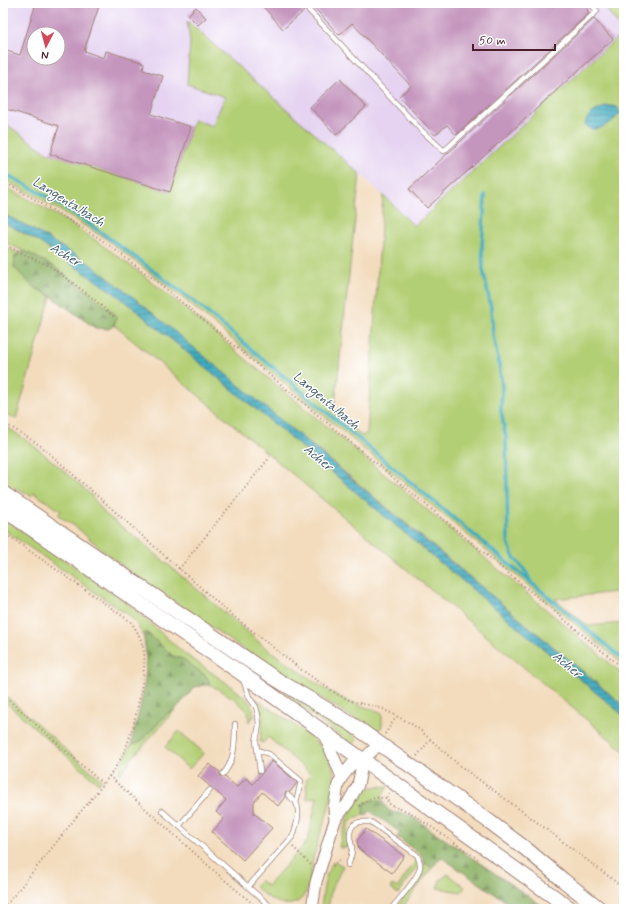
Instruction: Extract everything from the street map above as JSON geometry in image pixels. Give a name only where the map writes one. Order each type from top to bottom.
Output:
[{"type":"main road","points":[[3,493],[276,679],[353,725],[502,831],[600,909]]},
{"type":"main road","points":[[3,508],[241,673],[571,909]]},
{"type":"street","points":[[323,732],[342,777]]},
{"type":"street","points":[[335,820],[334,808],[338,785],[342,777],[354,763],[363,760],[379,744]]},
{"type":"street","points":[[312,909],[316,882],[335,820],[348,803],[358,785],[363,760]]},
{"type":"lane","points":[[302,3],[421,130],[444,151],[597,11],[590,3]]},
{"type":"lane","points":[[241,673],[249,697],[256,707],[258,715],[256,741],[260,770]]},
{"type":"lane","points":[[223,774],[228,768],[235,747],[235,724]]},
{"type":"lane","points":[[248,886],[293,836],[298,813],[296,803],[300,781],[269,754],[258,750]]},
{"type":"lane","points":[[179,826],[210,790]]},
{"type":"lane","points":[[288,795],[296,803]]},
{"type":"lane","points":[[162,810],[272,908],[278,909]]},
{"type":"lane","points":[[348,865],[352,847],[350,836],[352,827],[355,823],[363,821],[371,822],[417,856],[420,862],[420,868],[417,875],[391,909]]},
{"type":"path","points":[[3,182],[99,238],[155,280],[624,669]]},
{"type":"path","points":[[3,244],[51,267],[89,295],[114,317]]},
{"type":"path","points":[[3,422],[41,446],[227,611],[303,671],[337,694],[351,701],[380,708],[410,723],[459,765],[530,816],[624,888]]},
{"type":"path","points":[[179,569],[270,457]]},
{"type":"path","points":[[3,532],[132,622],[141,636],[144,653],[144,666],[131,731],[127,746],[121,759],[103,784],[3,909]]},
{"type":"path","points":[[3,695],[103,784]]},
{"type":"path","points":[[379,744],[396,717]]},
{"type":"path","points":[[109,776],[259,909]]},
{"type":"path","points":[[358,807],[366,800],[386,798]]},
{"type":"shaded area","points":[[3,3],[602,3],[623,32],[414,226],[383,195],[188,21],[190,41],[187,84],[225,97],[212,127],[193,119],[170,192],[46,152],[3,122]]},
{"type":"green space","points":[[602,3],[624,3],[624,591],[555,599],[588,626],[624,623],[624,665],[180,296],[106,239],[39,198],[3,179],[3,122],[46,152],[170,192],[194,119],[212,126],[225,97],[187,84],[190,41],[187,21],[360,174],[334,413],[362,436],[367,433],[383,195],[414,226],[623,32]]},
{"type":"green space","points":[[3,186],[41,206],[77,228],[147,278],[495,566],[624,675],[624,706],[342,470],[90,264],[27,226],[3,214]]},
{"type":"green space","points":[[3,222],[36,240],[120,297],[624,716],[624,751],[114,325],[117,316],[53,266],[3,241]]},
{"type":"green space","points":[[3,246],[20,254],[15,256],[32,286],[51,296],[16,419],[3,412]]},
{"type":"green space","points":[[25,251],[53,266],[87,291],[117,316],[114,325],[109,329],[95,328],[51,296],[32,286],[14,267],[15,256]]},
{"type":"green space","points":[[3,424],[34,446],[62,469],[91,495],[105,514],[138,539],[266,648],[325,689],[349,702],[382,713],[381,728],[377,730],[369,728],[278,673],[118,563],[76,527],[58,515],[61,511],[34,493],[31,496],[3,483]]},
{"type":"green space","points":[[3,518],[126,602],[185,654],[247,699],[253,708],[254,717],[251,718],[249,722],[248,712],[235,699],[211,685],[206,676],[183,659],[173,656],[146,632],[143,635],[131,617],[3,529]]},
{"type":"green space","points":[[146,632],[173,656],[183,659],[206,676],[211,685],[195,687],[173,712],[168,713],[139,743],[131,745],[141,704],[145,676],[146,662],[143,635]]},
{"type":"green space","points":[[272,685],[349,731],[357,740],[353,745],[271,686]]},
{"type":"green space","points":[[3,693],[101,779],[99,784],[3,700]]},
{"type":"green space","points":[[256,699],[307,734],[329,758],[334,772],[331,799],[314,855],[307,890],[299,901],[290,904],[279,903],[263,894],[255,887],[260,880],[267,886],[304,845],[308,839],[317,797],[307,799],[306,780],[311,774],[268,737],[263,743],[260,742],[263,717]]},
{"type":"green space","points":[[173,712],[127,764],[121,774],[119,772],[120,766],[131,745],[139,743],[168,713]]},
{"type":"green space","points":[[179,731],[204,753],[189,769],[165,747]]},
{"type":"green space","points":[[379,786],[388,787],[382,795],[383,802],[372,800],[364,804],[363,815],[353,820],[348,827],[347,836],[349,847],[339,847],[345,824],[357,800],[367,789]]},
{"type":"green space","points":[[372,800],[383,802],[388,810],[411,816],[547,909],[520,909],[508,903],[441,857],[432,868],[424,862],[422,857],[416,851],[397,837],[400,832],[370,811],[366,816],[363,815],[364,804]]},
{"type":"green space","points":[[417,859],[417,868],[398,894],[390,888],[392,885],[397,888]]},
{"type":"green space","points":[[334,861],[343,866],[331,890],[328,909],[321,909],[326,878]]},
{"type":"green space","points":[[424,862],[432,868],[401,909],[395,909],[422,873]]},
{"type":"green space","points":[[448,874],[465,887],[461,892],[437,888],[440,880]]},
{"type":"water","points":[[606,106],[617,107],[620,112],[615,119],[606,125],[593,130],[589,129],[585,124],[588,117]]},
{"type":"water","name":"Acher","points":[[3,214],[27,226],[90,264],[132,296],[624,706],[624,716],[120,297],[36,240],[3,222]]},
{"type":"building","points":[[36,3],[100,3],[84,51],[104,58],[106,51],[144,63],[143,70],[163,76],[151,114],[191,127],[170,192],[50,154],[59,126],[3,108],[3,50],[20,55],[26,36],[26,66],[66,66],[66,26],[29,26]]},
{"type":"building","points":[[260,3],[298,3],[304,11],[283,29]]},
{"type":"building","points":[[307,3],[584,3],[589,8],[587,10],[589,13],[456,135],[447,125],[435,135],[399,96],[411,86],[352,23],[339,35],[311,4],[310,6]]},
{"type":"building","points":[[196,7],[206,18],[198,25],[188,15]]},
{"type":"building","points":[[594,19],[613,39],[427,208],[409,189]]},
{"type":"building","points":[[340,79],[366,107],[336,135],[310,107]]},
{"type":"building","points":[[272,761],[297,782],[290,792],[285,793],[285,797],[278,806],[262,792],[254,802],[254,813],[272,828],[243,860],[212,832],[224,819],[216,812],[226,800],[198,776],[209,764],[220,772],[220,777],[225,777],[237,787],[246,778],[253,784]]},
{"type":"building","points":[[366,829],[404,856],[392,873],[359,849],[357,841]]},
{"type":"waterway","name":"Langentalbach","points":[[3,173],[29,186],[79,217],[197,304],[624,660]]},
{"type":"waterway","points":[[485,195],[482,248],[483,269],[491,308],[493,335],[502,386],[501,410],[506,438],[508,542],[513,556],[526,572],[532,584]]}]
